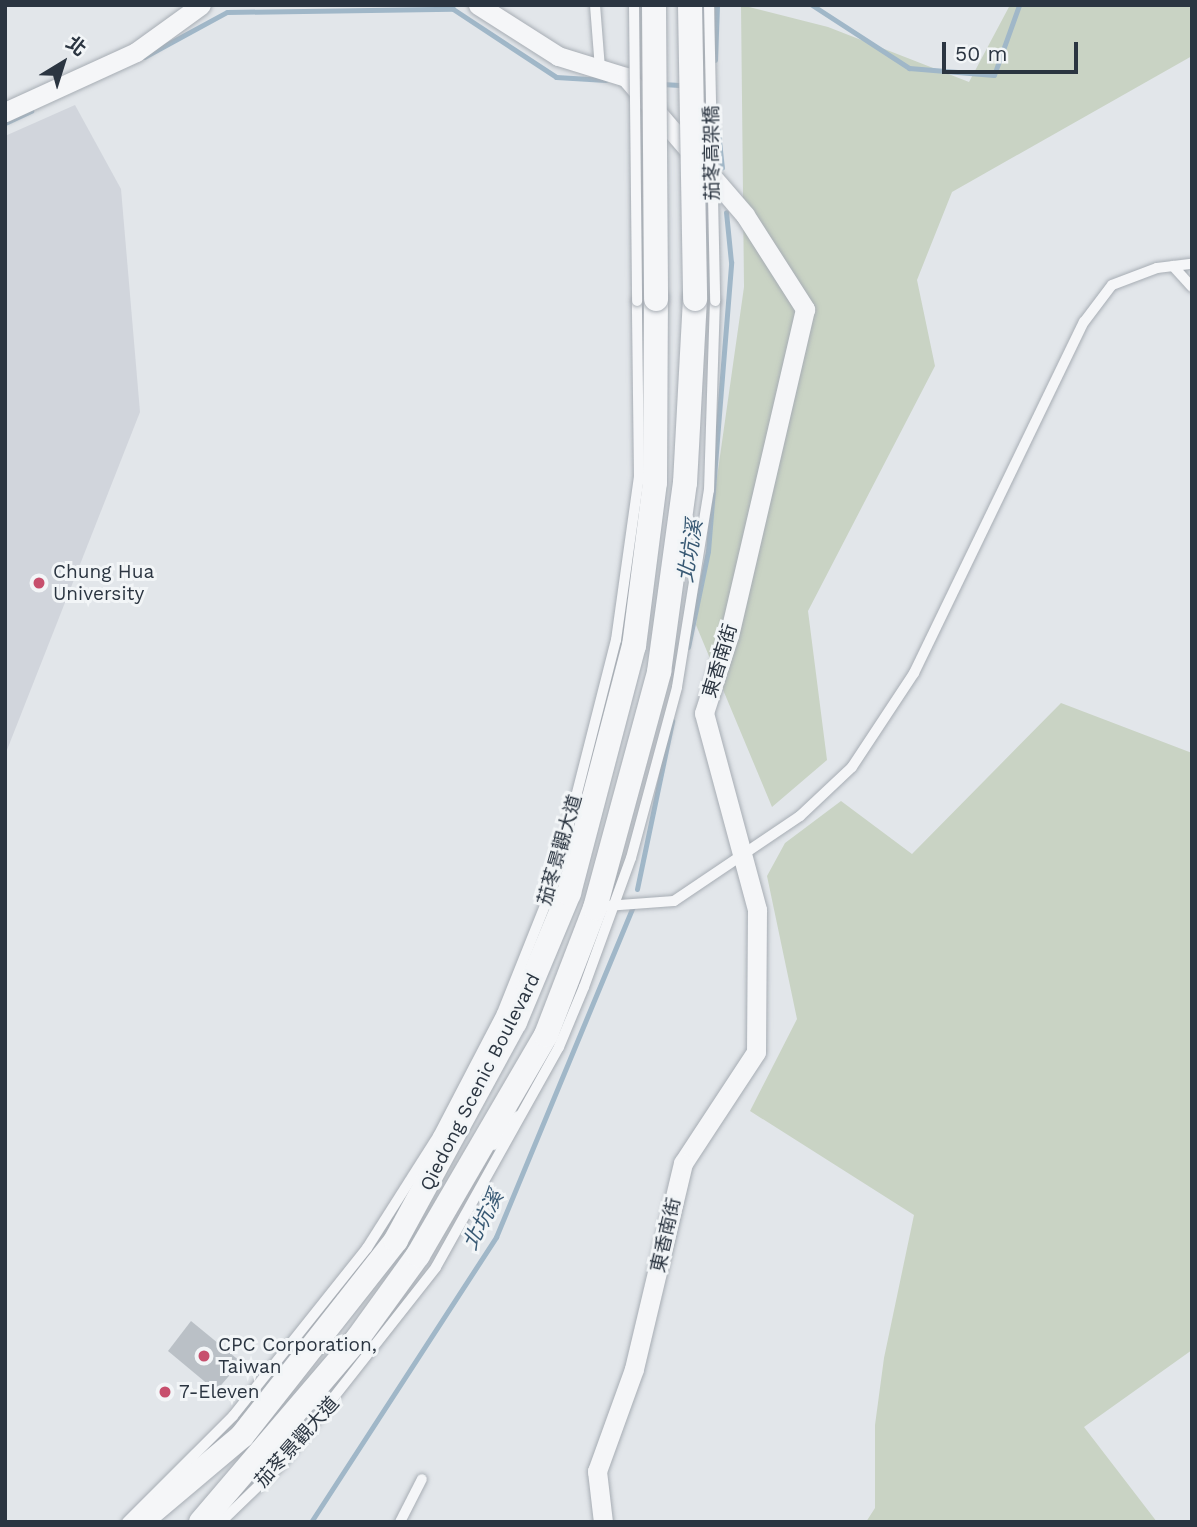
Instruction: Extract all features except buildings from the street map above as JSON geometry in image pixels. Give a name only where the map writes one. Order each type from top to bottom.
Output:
[{"type":"street","points":[[5,112],[136,52],[201,5]]},
{"type":"street","name":"東香南街","points":[[478,5],[558,56],[626,77],[745,215],[805,309],[729,635],[704,713],[745,857],[757,910],[757,1052],[683,1163],[634,1369],[597,1471],[603,1522]]},
{"type":"street","points":[[647,300],[654,5]]},
{"type":"street","name":"茄苳高架橋","points":[[690,5],[705,300]]},
{"type":"street","name":"Qiedong Scenic Boulevard","points":[[139,1522],[242,1436],[396,1240],[452,1146],[562,888],[634,646],[655,483],[647,300]]},
{"type":"street","name":"Qiedong Scenic Boulevard","points":[[201,1522],[358,1339],[467,1178],[546,1035],[603,907],[659,672],[685,483],[705,300]]},
{"type":"lane","points":[[595,5],[600,69]]},
{"type":"lane","points":[[634,5],[647,300]]},
{"type":"lane","name":"茄苳高架橋","points":[[705,300],[709,5]]},
{"type":"lane","points":[[603,907],[674,901],[745,857],[852,767],[914,673],[1084,322],[1112,285],[1173,266],[1192,264]]},
{"type":"lane","points":[[1173,266],[1192,287]]},
{"type":"lane","name":"茄苳景觀大道","points":[[127,1522],[233,1416],[367,1248],[438,1136],[502,1013],[562,888],[616,640],[639,477],[647,300]]},
{"type":"lane","points":[[616,640],[643,579]]},
{"type":"lane","name":"茄苳景觀大道","points":[[221,1522],[282,1463],[374,1353],[436,1267],[559,1047],[603,907]]},
{"type":"lane","points":[[467,1178],[531,1100]]},
{"type":"lane","points":[[233,1416],[338,1317]]},
{"type":"lane","points":[[400,1522],[422,1479]]},
{"type":"shaded area","name":"Chung Hua University","points":[[75,105],[121,189],[140,412],[5,755],[5,136]]},
{"type":"green space","points":[[741,5],[828,27],[969,82],[1010,5],[1192,5],[1192,56],[952,192],[917,280],[935,366],[808,611],[827,760],[772,807],[696,625],[744,287]]},
{"type":"green space","points":[[1061,703],[1192,753],[1192,1350],[1084,1427],[1157,1522],[866,1522],[875,1508],[875,1425],[884,1358],[914,1215],[750,1111],[797,1019],[767,876],[785,843],[841,801],[912,854]]},
{"type":"waterway","name":"北坑溪","points":[[715,60],[717,5]]},
{"type":"waterway","name":"北坑溪","points":[[812,5],[909,68],[994,75],[1019,5]]},
{"type":"waterway","points":[[144,57],[227,12],[453,9],[556,77],[606,80]]},
{"type":"waterway","points":[[662,84],[684,85]]},
{"type":"waterway","name":"北坑溪","points":[[715,105],[722,168]]},
{"type":"waterway","points":[[5,123],[31,111]]},
{"type":"waterway","name":"北坑溪","points":[[688,647],[708,551],[731,262],[726,212]]},
{"type":"waterway","name":"北坑溪","points":[[637,889],[672,721]]},
{"type":"waterway","name":"北坑溪","points":[[311,1522],[496,1237],[633,907]]},
{"type":"place","name":"Chung Hua University","points":[[39,583]]},
{"type":"place","name":"CPC Corporation, Taiwan","points":[[204,1356]]},
{"type":"place","name":"7-Eleven","points":[[165,1392]]}]
